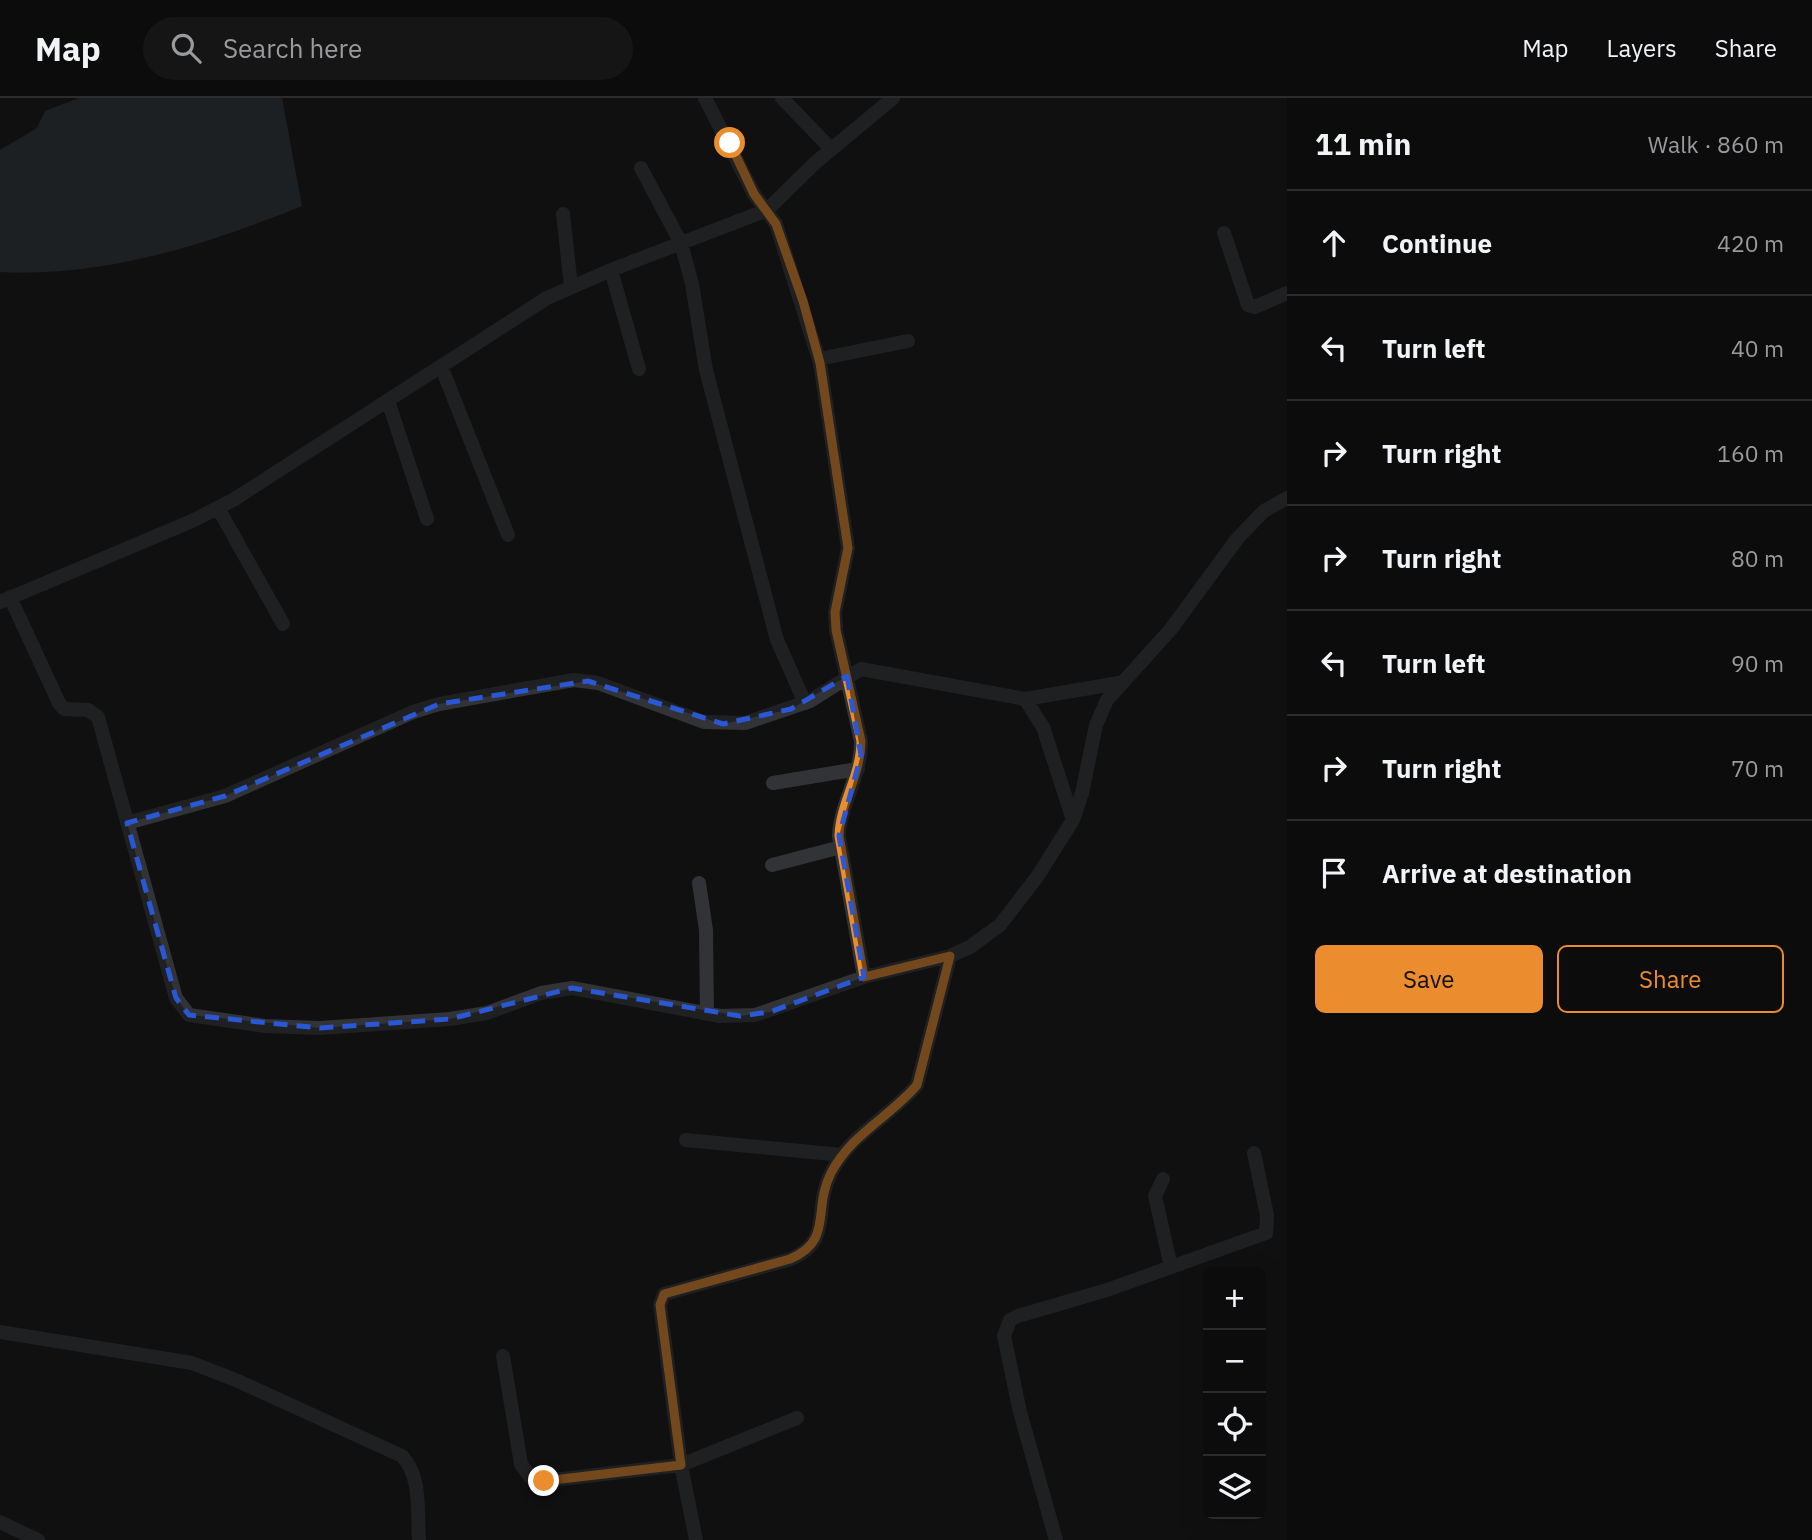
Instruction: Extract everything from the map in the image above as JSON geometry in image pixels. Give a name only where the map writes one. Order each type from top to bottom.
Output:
[{"type":"street","points":[[705,98],[754,194],[767,210],[787,256],[819,359],[848,548],[835,612],[861,741],[859,769],[840,822],[841,846],[864,977]]},
{"type":"street","points":[[782,98],[831,149]]},
{"type":"street","points":[[893,98],[831,149],[767,210],[571,286],[510,320],[267,481],[218,508],[5,599],[64,709],[88,710],[98,717],[176,998],[189,1015],[265,1026],[320,1028],[470,1017],[541,993],[572,988],[708,1014],[740,1016],[771,1012],[864,977],[950,956],[984,939],[1000,925],[1037,877],[1073,820],[1082,793],[1096,725],[1107,700],[1119,683],[1171,629],[1237,539],[1264,511],[1287,498]]},
{"type":"street","points":[[641,168],[681,243],[692,284],[706,370],[777,640],[805,703]]},
{"type":"street","points":[[563,214],[571,286]]},
{"type":"street","points":[[1224,233],[1248,305],[1255,307],[1287,293]]},
{"type":"street","points":[[611,270],[639,369]]},
{"type":"street","points":[[819,359],[908,341]]},
{"type":"street","points":[[441,366],[508,535]]},
{"type":"street","points":[[388,401],[427,519]]},
{"type":"street","points":[[218,508],[283,624]]},
{"type":"street","points":[[127,822],[210,801],[244,789],[413,712],[439,704],[555,682],[598,683],[678,714],[723,724],[745,723],[805,703],[847,676],[868,670],[1025,699],[1119,683]]},
{"type":"street","points":[[1025,699],[1043,727],[1073,820]]},
{"type":"street","points":[[773,783],[859,769]]},
{"type":"street","points":[[772,865],[841,846]]},
{"type":"street","points":[[699,883],[706,930],[708,1014]]},
{"type":"street","points":[[696,1540],[681,1465],[660,1305],[664,1294],[807,1252],[814,1244],[819,1231],[822,1192],[842,1155],[853,1141],[904,1100],[917,1085],[950,956]]},
{"type":"street","points":[[686,1140],[842,1155]]},
{"type":"street","points":[[1056,1540],[1020,1412],[1004,1336],[1006,1326],[1018,1316],[1266,1233],[1267,1215],[1254,1153]]},
{"type":"street","points":[[1163,1179],[1155,1196],[1171,1267]]},
{"type":"street","points":[[0,1332],[192,1363],[238,1381],[402,1456],[411,1465],[415,1480],[419,1540]]},
{"type":"street","points":[[503,1356],[521,1464],[530,1477],[544,1481],[681,1465],[797,1418]]},
{"type":"street","points":[[0,1522],[38,1540]]},
{"type":"highlighted area","points":[[847,676],[861,755],[839,836],[864,977],[770,1012],[740,1016],[572,988],[450,1019],[320,1028],[189,1015],[176,998],[127,823],[225,796],[439,704],[588,681],[723,724],[791,709]]},
{"type":"shaded area","points":[[79,98],[282,98],[302,206],[229,233],[154,256],[78,269],[0,272],[0,150],[37,128],[45,111]]},
{"type":"route","points":[[544,1481],[681,1465],[660,1305],[664,1294],[790,1259],[807,1252],[814,1244],[819,1231],[822,1192],[842,1155],[853,1141],[904,1100],[917,1085],[950,956],[864,977],[839,836],[840,822],[859,769],[861,741],[836,630],[835,612],[847,567],[848,548],[820,363],[803,301],[776,224],[754,194],[730,143]]}]
